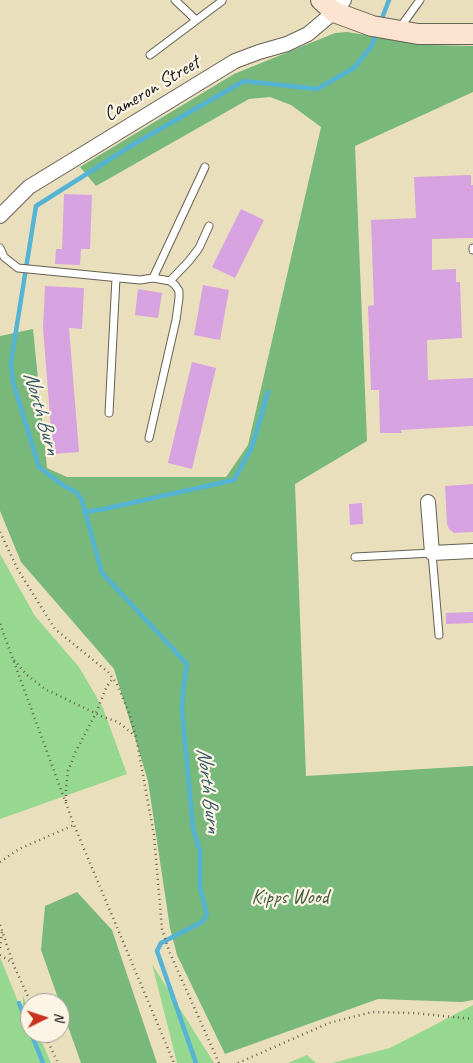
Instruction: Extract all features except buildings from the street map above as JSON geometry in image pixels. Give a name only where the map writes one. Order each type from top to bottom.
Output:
[{"type":"main road","points":[[333,4],[385,29],[426,34],[473,34]]},
{"type":"street","name":"Cameron Street","points":[[0,216],[29,187],[236,61],[287,44],[308,34],[333,4]]},
{"type":"street","points":[[428,502],[432,553],[473,551]]},
{"type":"lane","points":[[175,0],[196,20]]},
{"type":"lane","points":[[150,55],[222,0]]},
{"type":"lane","points":[[385,29],[420,0]]},
{"type":"lane","points":[[153,278],[205,167]]},
{"type":"lane","points":[[170,281],[199,248],[209,226]]},
{"type":"lane","points":[[0,248],[4,257],[18,268],[140,280],[153,278],[170,281],[175,285],[179,298],[176,320],[149,438]]},
{"type":"lane","points":[[109,413],[116,278]]},
{"type":"lane","points":[[355,557],[432,553],[439,635]]},
{"type":"path","points":[[0,532],[18,570],[55,629],[108,672],[117,684],[130,715],[136,737],[154,835],[162,928],[169,950],[219,1063]]},
{"type":"path","points":[[0,624],[74,825],[174,1063]]},
{"type":"path","points":[[12,658],[27,675],[45,689],[118,722],[136,737]]},
{"type":"path","points":[[67,805],[68,771],[106,688],[113,678]]},
{"type":"path","points":[[0,862],[19,849],[74,825]]},
{"type":"path","points":[[0,926],[27,993]]},
{"type":"path","points":[[0,948],[2,930]]},
{"type":"path","points":[[0,955],[14,963]]},
{"type":"path","points":[[238,1063],[329,1023],[372,1012],[413,1013],[473,1019]]},
{"type":"path","points":[[49,1043],[58,1063]]},
{"type":"green space","name":"Kipps Wood","points":[[347,32],[429,45],[473,46],[473,92],[355,146],[367,441],[295,484],[306,776],[473,766],[473,1000],[462,1002],[378,999],[225,1054],[177,955],[170,928],[148,781],[114,669],[21,562],[0,511],[0,336],[33,329],[47,468],[67,477],[226,477],[248,445],[321,127],[291,105],[270,97],[249,99],[96,186],[80,167],[234,74],[335,33]]},
{"type":"green space","points":[[0,554],[35,616],[79,667],[103,708],[127,774],[0,819]]},
{"type":"green space","points":[[77,892],[112,930],[157,1063],[81,1063],[70,1032],[70,993],[56,993],[41,950],[45,906]]},
{"type":"green space","points":[[0,957],[20,1007],[20,1043],[42,1043],[51,1063],[0,1063]]},
{"type":"green space","points":[[152,964],[214,1063],[177,1063]]},
{"type":"green space","points":[[473,1005],[473,1063],[332,1063],[390,1048]]},
{"type":"green space","points":[[307,1055],[316,1063],[288,1063]]},
{"type":"waterway","name":"North Burn","points":[[381,21],[389,0]]},
{"type":"waterway","name":"North Burn","points":[[196,1063],[157,951],[161,943],[202,922],[207,915],[200,887],[200,851],[193,828],[182,710],[187,664],[102,573],[82,500],[76,492],[64,486],[39,467],[13,382],[11,362],[36,206],[134,144],[244,81],[317,89],[354,68],[371,47],[378,31]]},
{"type":"waterway","points":[[84,512],[234,480],[252,447],[268,392]]},
{"type":"waterway","points":[[35,1043],[43,1063]]}]
